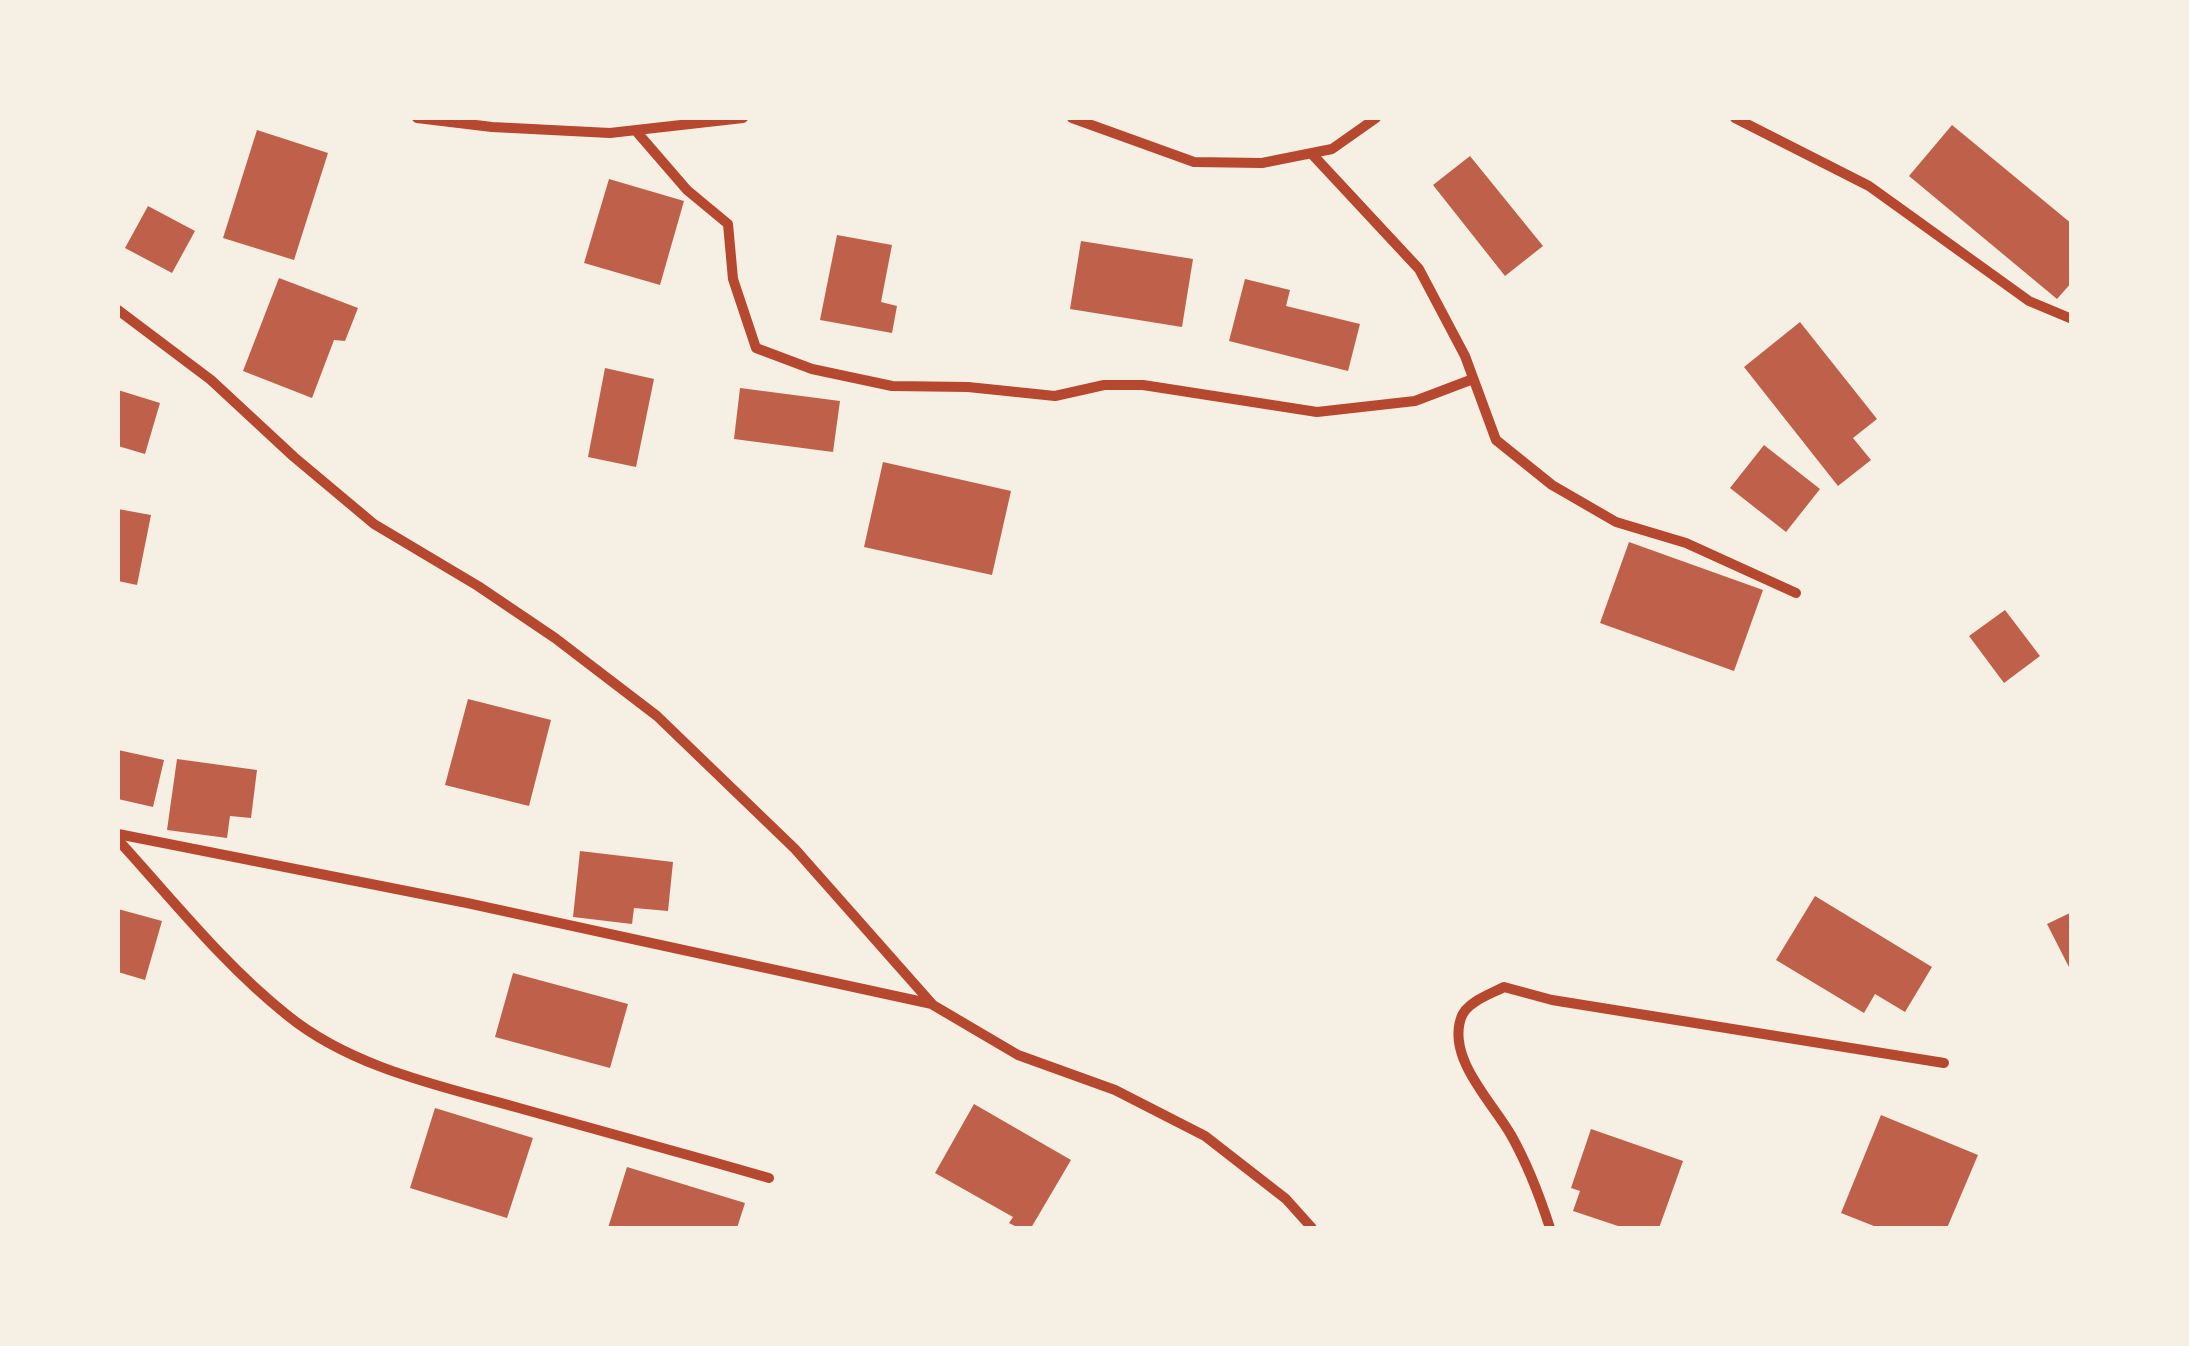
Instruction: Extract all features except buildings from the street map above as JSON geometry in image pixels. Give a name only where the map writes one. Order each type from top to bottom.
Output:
[{"type":"street","points":[[417,118],[547,131],[636,131],[743,118]]},
{"type":"street","points":[[1072,118],[1194,162],[1262,162],[1332,149],[1376,118]]},
{"type":"street","points":[[1735,118],[1869,186],[2030,301],[2072,320]]},
{"type":"street","points":[[636,131],[687,190],[728,224],[733,279],[756,348],[812,370],[892,386],[1055,396],[1104,385],[1143,385],[1316,412],[1415,400],[1473,379]]},
{"type":"street","points":[[1311,154],[1418,269],[1465,356],[1496,440],[1552,485],[1616,522],[1686,543],[1796,594]]},
{"type":"street","points":[[118,310],[212,380],[294,458],[374,524],[540,628],[656,716],[795,848],[933,1004],[1018,1054],[1115,1090],[1205,1136],[1286,1199],[1312,1228]]},
{"type":"street","points":[[118,837],[467,903],[933,1004]]},
{"type":"street","points":[[118,837],[232,964],[288,1016],[327,1040],[434,1085],[769,1178]]},
{"type":"street","points":[[1550,1228],[1510,1134],[1466,1068],[1460,1039],[1459,1020],[1465,1009],[1504,987],[1552,1000],[1944,1064]]}]
